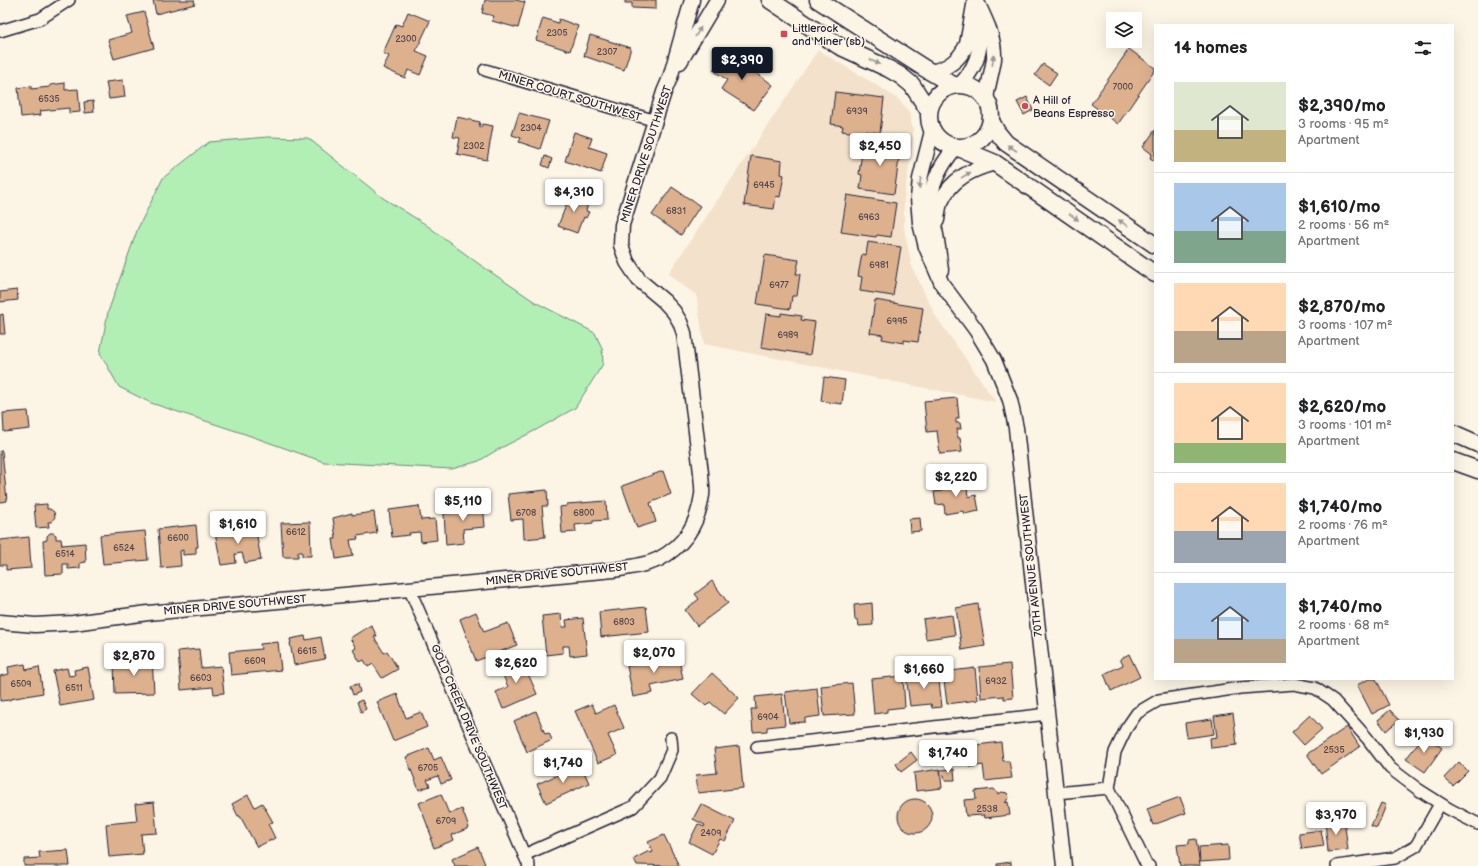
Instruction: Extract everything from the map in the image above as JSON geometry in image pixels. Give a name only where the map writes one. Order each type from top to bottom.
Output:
[{"type":"main road","points":[[770,0],[840,46],[889,68],[901,76],[912,85],[929,111]]},
{"type":"main road","points":[[818,0],[930,72],[957,85],[975,88],[986,98],[991,109],[991,121],[987,132],[980,141],[970,146],[957,148]]},
{"type":"main road","points":[[957,85],[945,88],[937,94],[932,102],[928,121],[932,131],[938,139],[945,144],[995,163],[1154,273]]},
{"type":"main road","points":[[991,121],[997,132],[1006,143],[1154,244]]},
{"type":"main road","points":[[1454,433],[1478,444]]},
{"type":"main road","points":[[1454,461],[1478,470]]},
{"type":"street","points":[[0,31],[40,19],[69,0]]},
{"type":"street","name":"MINER DRIVE SOUTHWEST","points":[[0,622],[35,625],[73,623],[148,613],[614,570],[641,565],[658,559],[677,546],[687,536],[696,517],[702,494],[701,473],[684,333],[674,312],[664,301],[639,280],[627,262],[621,245],[622,225],[664,92],[670,78],[692,0]]},
{"type":"street","name":"MINER DRIVE SOUTHWEST","points":[[670,78],[717,0]]},
{"type":"street","points":[[930,72],[947,67],[955,61],[964,50],[967,44],[975,0]]},
{"type":"street","points":[[957,85],[969,75],[975,65],[980,46],[975,0]]},
{"type":"street","points":[[975,0],[990,32],[994,46],[994,60],[987,86],[986,98]]},
{"type":"street","name":"MINER COURT SOUTHWEST","points":[[485,70],[656,121]]},
{"type":"street","name":"70TH AVENUE SOUTHWEST","points":[[932,131],[920,179],[918,198],[920,223],[926,247],[942,284],[976,330],[994,360],[1010,400],[1016,428],[1064,866]]},
{"type":"street","points":[[942,284],[936,230],[930,212],[931,193],[934,182],[944,161],[957,148]]},
{"type":"street","points":[[936,230],[940,203],[946,192],[953,184],[962,176],[977,168],[995,163]]},
{"type":"street","name":"GOLD CREEK DRIVE SOUTHWEST","points":[[409,588],[529,866]]},
{"type":"street","points":[[1149,866],[1146,864],[1109,788],[1115,752],[1126,730],[1137,713],[1158,700],[1240,688],[1294,684],[1315,688],[1333,700],[1390,768],[1449,810],[1478,824]]},
{"type":"street","points":[[757,747],[1048,714]]},
{"type":"street","points":[[524,855],[633,806],[660,778],[672,750],[671,738]]},
{"type":"street","points":[[1056,793],[1109,788]]},
{"type":"street","points":[[1337,866],[1395,858],[1416,846],[1440,804]]},
{"type":"shaded area","points":[[818,50],[899,100],[909,113],[913,130],[913,143],[904,198],[904,228],[912,267],[935,315],[996,402],[704,344],[696,295],[668,274]]},
{"type":"green space","points":[[268,137],[308,138],[383,198],[425,224],[479,264],[535,302],[595,333],[602,348],[603,364],[575,408],[479,461],[452,469],[324,462],[151,403],[119,387],[100,353],[108,312],[138,228],[163,178],[209,142]]},
{"type":"building","points":[[153,0],[194,0],[195,4],[156,14]]},
{"type":"building","points":[[485,0],[515,0],[525,2],[518,28],[492,21],[494,16],[482,13]]},
{"type":"building","points":[[625,0],[656,0],[656,9],[632,8],[632,3],[625,3]]},
{"type":"building","points":[[144,12],[154,48],[114,59],[108,40],[132,33],[127,16]]},
{"type":"building","points":[[408,12],[430,21],[416,51],[428,56],[420,75],[408,70],[405,78],[383,68],[389,56],[383,53],[396,24],[402,26]]},
{"type":"building","points":[[543,18],[558,23],[559,19],[578,26],[570,51],[536,40]]},
{"type":"building","points":[[590,35],[631,48],[624,70],[584,56]]},
{"type":"building","points":[[1129,49],[1154,67],[1154,71],[1118,124],[1091,104]]},
{"type":"building","points":[[726,51],[773,85],[754,110],[721,89],[727,80],[713,70]]},
{"type":"building","points":[[1043,64],[1057,73],[1049,85],[1035,75]]},
{"type":"building","points":[[123,80],[125,97],[109,99],[106,82]]},
{"type":"building","points":[[65,83],[65,90],[78,89],[80,112],[69,113],[69,108],[40,111],[41,115],[21,117],[18,88],[31,86],[31,89],[50,87],[50,85]]},
{"type":"building","points":[[835,92],[884,98],[880,133],[865,131],[864,134],[842,131],[843,126],[831,124]]},
{"type":"building","name":"A Hill of Beans Espresso","points":[[1027,97],[1033,110],[1024,115],[1017,102]]},
{"type":"building","points":[[93,101],[94,112],[85,113],[84,102]]},
{"type":"building","points":[[519,113],[549,121],[540,149],[519,142],[521,138],[512,135]]},
{"type":"building","points":[[457,117],[480,122],[479,127],[481,128],[482,124],[493,126],[487,160],[457,154],[460,138],[453,137]]},
{"type":"building","points":[[1154,131],[1154,160],[1150,158],[1152,154],[1143,147]]},
{"type":"building","points":[[574,132],[592,138],[589,147],[607,153],[601,173],[565,161]]},
{"type":"building","points":[[869,140],[901,145],[894,194],[860,189],[862,175],[859,174],[862,152],[867,152]]},
{"type":"building","points":[[545,156],[552,159],[549,168],[542,165]]},
{"type":"building","points":[[751,156],[782,161],[781,174],[784,175],[780,197],[776,196],[774,209],[744,205]]},
{"type":"building","points":[[672,187],[700,206],[681,235],[652,215]]},
{"type":"building","points":[[571,193],[589,200],[586,211],[589,212],[586,218],[584,217],[581,222],[577,233],[558,226]]},
{"type":"building","points":[[847,195],[896,203],[891,237],[877,235],[876,237],[841,232]]},
{"type":"building","points":[[868,242],[901,247],[893,296],[860,291],[862,277],[858,276],[862,254],[866,255]]},
{"type":"building","points":[[765,255],[799,260],[796,274],[800,274],[797,296],[792,296],[790,309],[757,304]]},
{"type":"building","points":[[17,290],[18,300],[0,302],[0,292]]},
{"type":"building","points":[[875,300],[923,308],[918,342],[904,340],[904,343],[882,339],[883,335],[870,333]]},
{"type":"building","points":[[781,313],[802,316],[801,320],[815,322],[810,355],[761,347],[766,314],[781,316]]},
{"type":"building","points":[[3,314],[5,334],[0,334],[0,315]]},
{"type":"building","points":[[824,377],[845,380],[842,404],[821,401]]},
{"type":"building","points":[[957,398],[959,418],[956,419],[956,423],[960,423],[961,429],[957,429],[962,452],[940,454],[937,431],[927,432],[924,401]]},
{"type":"building","points":[[28,411],[30,429],[4,432],[3,413]]},
{"type":"building","points":[[0,451],[2,451],[7,501],[0,502]]},
{"type":"building","points":[[663,471],[671,494],[650,503],[656,522],[637,528],[622,486]]},
{"type":"building","points":[[958,478],[960,489],[967,488],[968,497],[976,495],[979,511],[964,514],[963,511],[945,514],[944,504],[936,505],[934,492],[942,491],[940,481]]},
{"type":"building","points":[[547,490],[548,506],[542,506],[545,537],[524,539],[523,519],[511,520],[508,494]]},
{"type":"building","points":[[606,501],[607,520],[575,525],[576,532],[562,533],[560,507],[567,506],[567,504]]},
{"type":"building","points":[[483,503],[485,527],[463,529],[464,543],[446,545],[444,513],[454,512],[453,506]]},
{"type":"building","points":[[47,504],[47,509],[54,512],[55,517],[51,522],[48,522],[49,527],[36,528],[34,505]]},
{"type":"building","points":[[419,506],[421,520],[435,519],[437,540],[421,542],[420,532],[392,537],[389,510]]},
{"type":"building","points":[[374,512],[377,533],[357,536],[358,539],[350,540],[353,556],[336,559],[333,539],[336,539],[333,518],[352,513],[352,515]]},
{"type":"building","points":[[920,518],[921,531],[910,532],[909,519]]},
{"type":"building","points":[[310,522],[311,556],[302,556],[302,552],[298,552],[298,557],[283,557],[281,523]]},
{"type":"building","points":[[196,525],[198,547],[196,547],[196,554],[183,555],[183,550],[180,551],[181,566],[161,568],[158,529]]},
{"type":"building","points":[[245,526],[247,533],[256,531],[261,560],[245,563],[242,553],[235,554],[236,563],[221,565],[215,532]]},
{"type":"building","points":[[145,531],[148,560],[103,564],[100,535]]},
{"type":"building","points":[[50,533],[56,535],[56,539],[61,539],[62,545],[85,543],[86,562],[80,563],[80,568],[68,569],[68,564],[63,564],[63,574],[45,575],[43,541],[47,540],[47,536]]},
{"type":"building","points":[[29,537],[31,568],[6,570],[6,565],[0,565],[0,540]]},
{"type":"building","points":[[712,581],[728,603],[697,626],[685,610],[699,599],[695,594]]},
{"type":"building","points":[[872,603],[873,625],[859,626],[858,620],[855,620],[854,605]]},
{"type":"building","points":[[978,604],[985,646],[962,650],[956,608]]},
{"type":"building","points":[[646,607],[649,632],[601,637],[599,612]]},
{"type":"building","points":[[476,612],[484,632],[508,623],[517,645],[476,661],[460,619]]},
{"type":"building","points":[[561,614],[562,627],[567,627],[566,620],[583,618],[587,654],[570,656],[569,646],[563,646],[563,653],[546,655],[542,616]]},
{"type":"building","points":[[952,615],[955,635],[926,639],[923,619]]},
{"type":"building","points":[[371,625],[377,636],[374,637],[384,653],[387,651],[398,669],[382,678],[373,664],[368,667],[364,660],[360,662],[353,650],[356,648],[350,638]]},
{"type":"building","points":[[305,636],[306,640],[321,637],[325,659],[294,665],[290,639]]},
{"type":"building","points":[[278,642],[281,670],[231,675],[229,652],[261,649],[260,644]]},
{"type":"building","points":[[199,649],[201,668],[221,666],[224,693],[214,694],[213,687],[181,690],[178,651]]},
{"type":"building","points":[[1129,654],[1140,677],[1111,691],[1104,674],[1123,665],[1120,659]]},
{"type":"building","points":[[678,655],[683,679],[651,686],[653,693],[633,697],[627,666]]},
{"type":"building","points":[[135,657],[152,657],[154,693],[115,694],[114,662],[127,662],[127,666],[135,666]]},
{"type":"building","points":[[521,658],[537,694],[503,709],[496,692],[508,687],[500,668]]},
{"type":"building","points":[[25,664],[26,670],[39,667],[43,693],[0,701],[0,676],[9,674],[8,667]]},
{"type":"building","points":[[1010,664],[1013,698],[1004,699],[1004,696],[981,698],[979,667]]},
{"type":"building","points":[[88,667],[94,700],[60,706],[53,671],[67,668],[69,676],[75,675],[74,670]]},
{"type":"building","points":[[975,668],[978,700],[947,704],[943,672]]},
{"type":"building","points":[[938,672],[942,707],[932,708],[931,704],[910,706],[906,676]]},
{"type":"building","points":[[712,673],[739,698],[724,714],[710,702],[706,706],[692,694]]},
{"type":"building","points":[[903,676],[905,707],[887,709],[887,712],[874,714],[871,679]]},
{"type":"building","points":[[1367,680],[1376,680],[1389,705],[1372,714],[1357,685]]},
{"type":"building","points":[[852,683],[855,714],[824,716],[821,686]]},
{"type":"building","points":[[358,684],[360,692],[353,695],[350,686]]},
{"type":"building","points":[[817,688],[820,716],[805,718],[805,722],[789,723],[785,692]]},
{"type":"building","points":[[397,694],[406,718],[421,712],[427,727],[393,741],[377,702]]},
{"type":"building","points":[[782,694],[785,725],[767,727],[767,731],[753,732],[751,709],[756,709],[755,697]]},
{"type":"building","points":[[362,700],[366,709],[361,712],[357,702]]},
{"type":"building","points":[[592,704],[596,713],[614,705],[624,728],[608,735],[617,755],[598,763],[575,711]]},
{"type":"building","points":[[1390,710],[1399,720],[1386,731],[1378,720]]},
{"type":"building","points":[[536,711],[545,734],[549,733],[552,740],[527,752],[514,721]]},
{"type":"building","points":[[1233,713],[1237,745],[1211,748],[1210,738],[1217,737],[1214,716]]},
{"type":"building","points":[[1310,715],[1322,729],[1304,745],[1292,732]]},
{"type":"building","points":[[1212,719],[1214,734],[1187,738],[1185,723]]},
{"type":"building","points":[[1347,727],[1360,747],[1321,774],[1307,754]]},
{"type":"building","points":[[1424,735],[1442,748],[1425,772],[1406,759]]},
{"type":"building","points":[[1001,742],[1003,761],[1009,761],[1012,778],[985,781],[983,765],[970,767],[968,746]]},
{"type":"building","points":[[739,746],[743,788],[698,793],[696,775],[717,773],[714,749]]},
{"type":"building","points":[[429,748],[434,760],[441,757],[451,780],[441,784],[438,776],[427,780],[430,786],[419,790],[406,757]]},
{"type":"building","points":[[911,752],[917,760],[901,772],[896,764]]},
{"type":"building","points":[[1459,762],[1468,771],[1453,786],[1444,778]]},
{"type":"building","points":[[581,765],[589,783],[546,803],[537,784]]},
{"type":"building","points":[[940,769],[942,788],[916,791],[914,773]]},
{"type":"building","points":[[954,769],[955,780],[945,780],[944,775],[941,776],[940,770]]},
{"type":"building","points":[[994,789],[998,794],[1002,792],[1007,793],[1009,797],[1005,803],[1008,802],[1010,815],[985,818],[984,815],[966,816],[964,800],[976,799],[975,791]]},
{"type":"building","points":[[441,794],[449,814],[462,809],[469,828],[452,835],[454,840],[434,848],[430,838],[432,838],[419,803]]},
{"type":"building","points":[[248,795],[255,807],[262,803],[273,822],[268,824],[275,838],[257,847],[232,804]]},
{"type":"building","points":[[1180,797],[1186,813],[1153,825],[1147,809]]},
{"type":"building","points":[[915,799],[927,804],[932,816],[927,828],[915,833],[903,828],[898,816],[903,804]]},
{"type":"building","points":[[154,802],[157,833],[141,834],[143,854],[109,857],[106,824],[137,821],[135,804]]},
{"type":"building","points":[[1381,803],[1386,805],[1377,828],[1371,826]]},
{"type":"building","points":[[701,804],[735,821],[725,841],[720,839],[712,854],[689,842],[698,824],[704,827],[705,825],[693,819]]},
{"type":"building","points":[[1344,819],[1348,850],[1328,852],[1325,821]]},
{"type":"building","points":[[1321,830],[1324,846],[1302,849],[1299,833]]},
{"type":"building","points":[[664,835],[679,866],[637,865],[634,859],[649,851],[650,853],[653,852],[648,842]]},
{"type":"building","points":[[1196,839],[1200,866],[1180,866],[1177,845],[1189,844],[1189,840]]},
{"type":"building","points":[[1228,845],[1229,860],[1200,862],[1199,847]]},
{"type":"building","points":[[478,847],[485,864],[481,866],[455,866],[452,859]]},
{"type":"building","points":[[68,850],[70,866],[24,866],[24,859],[40,858],[39,852]]},
{"type":"building","points":[[1011,862],[1011,866],[997,866],[997,864]]},
{"type":"place","name":"Littlerock and Miner (sb)","points":[[784,34]]},
{"type":"place","name":"A Hill of Beans Espresso","points":[[1025,106]]}]
